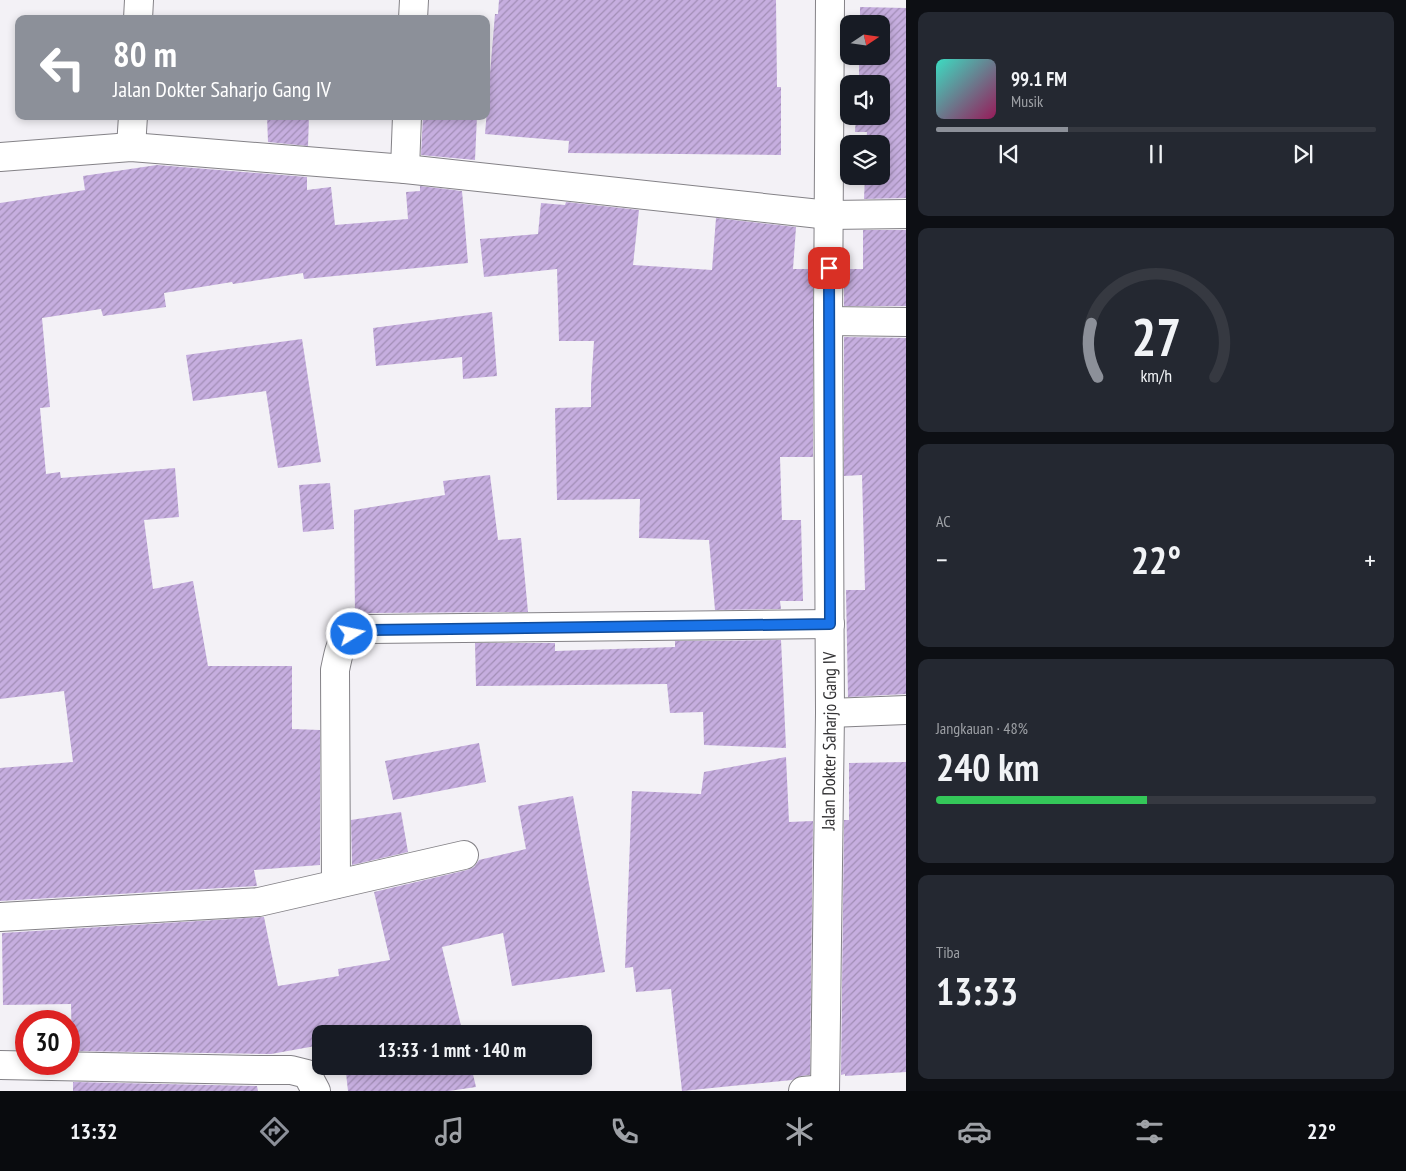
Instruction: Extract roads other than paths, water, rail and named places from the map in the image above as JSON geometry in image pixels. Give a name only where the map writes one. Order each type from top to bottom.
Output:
[{"type":"street","points":[[138,15],[139,0]]},
{"type":"street","points":[[413,15],[414,0]]},
{"type":"street","name":"Jalan Dokter Saharjo Gang IV","points":[[818,1090],[830,713],[828,321],[830,0]]},
{"type":"street","points":[[131,147],[132,120]]},
{"type":"street","points":[[405,169],[408,120]]},
{"type":"street","points":[[0,157],[131,147],[405,169],[829,215],[906,214]]},
{"type":"street","points":[[828,321],[906,322]]},
{"type":"street","points":[[336,884],[335,670],[340,645],[352,634],[370,630],[830,624]]},
{"type":"street","points":[[830,713],[906,710]]},
{"type":"street","points":[[0,917],[259,902],[464,855]]},
{"type":"street","points":[[0,1065],[292,1070],[307,1074],[316,1091]]}]
